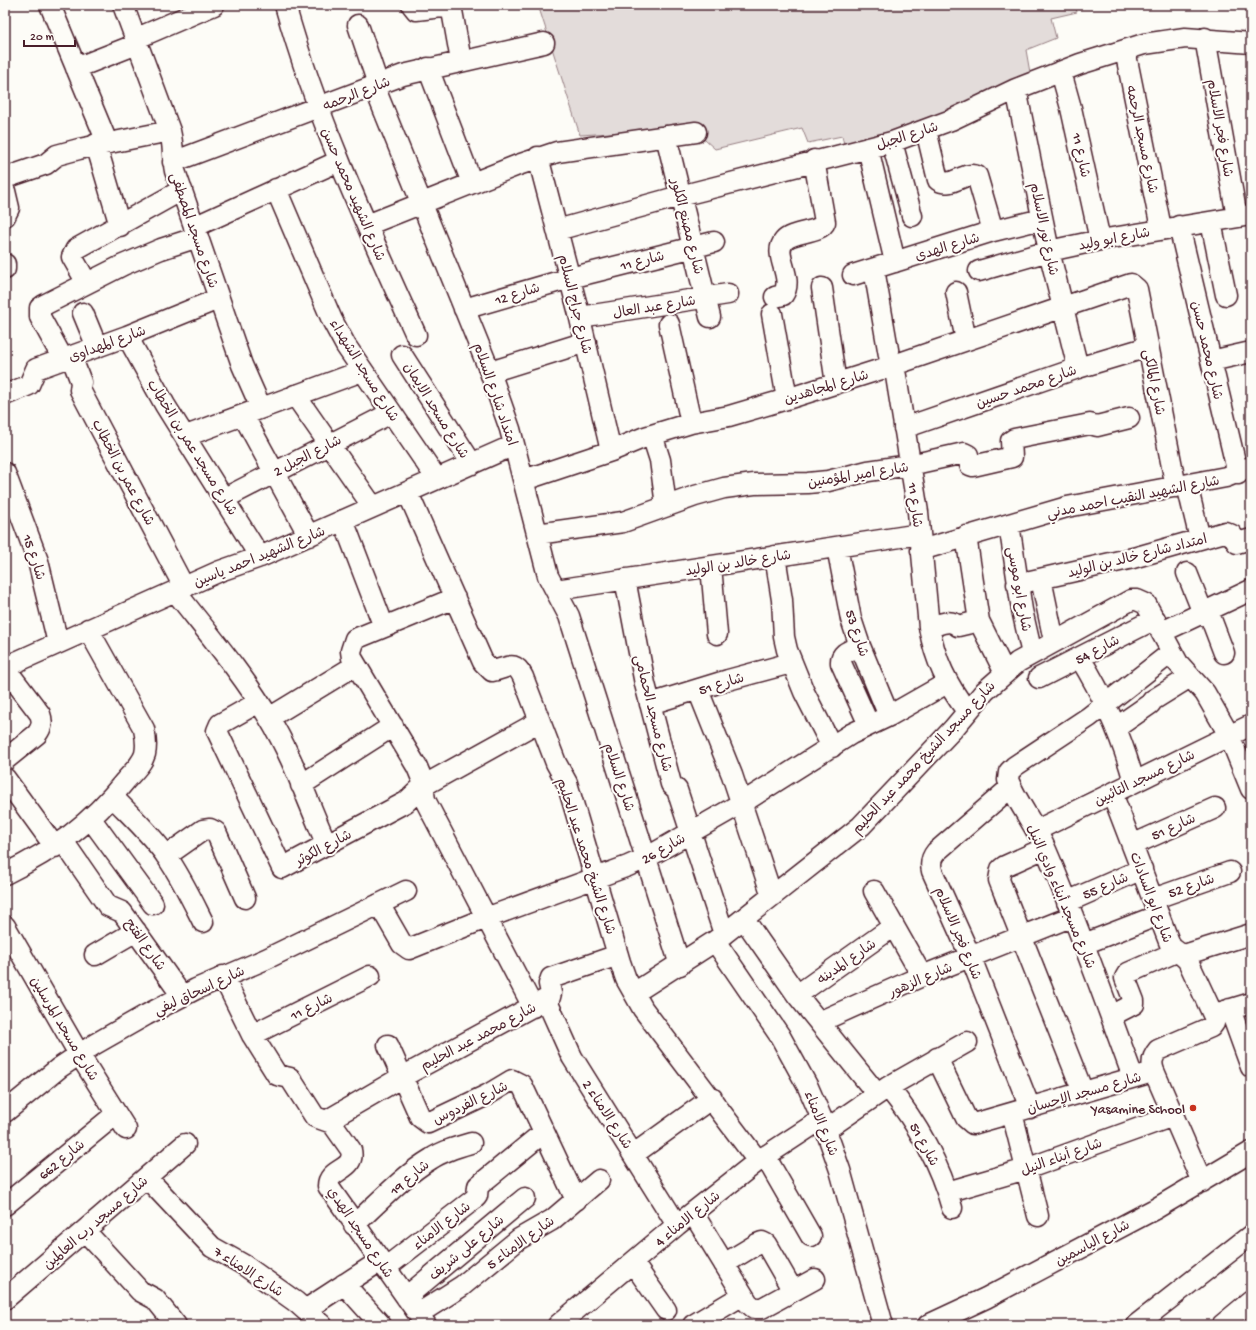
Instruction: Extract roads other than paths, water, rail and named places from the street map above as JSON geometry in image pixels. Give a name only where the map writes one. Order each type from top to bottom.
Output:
[{"type":"street","points":[[50,5],[76,68],[102,143],[120,226]]},
{"type":"street","name":"شارع مسجد المصطفى","points":[[123,5],[170,132],[174,146],[173,162],[218,299],[247,379],[252,411],[274,472],[309,536]]},
{"type":"street","points":[[76,68],[214,5]]},
{"type":"street","name":"شارع الشهيد محمد حسن","points":[[285,5],[318,108],[339,161],[416,335]]},
{"type":"street","points":[[412,5],[416,10],[451,5],[461,61]]},
{"type":"street","name":"امتداد شارع السلام","points":[[358,26],[376,85],[421,203],[490,372],[524,480],[548,576],[556,590]]},
{"type":"street","name":"شارع الجبل","points":[[557,230],[814,160],[892,142],[926,130],[1016,89],[1080,64],[1125,50],[1164,40],[1205,38],[1251,43]]},
{"type":"street","name":"شارع فجر الاسلام","points":[[1205,38],[1244,216]]},
{"type":"street","name":"شارع الرحمه","points":[[173,162],[376,85],[428,68],[544,43]]},
{"type":"street","name":"شارع مسجد الرحمه","points":[[1125,50],[1170,227]]},
{"type":"street","points":[[428,68],[472,183]]},
{"type":"street","name":"شارع 11","points":[[1061,72],[1071,108],[1100,240]]},
{"type":"street","name":"شارع نور الاسلام","points":[[1016,89],[1049,252],[1078,368]]},
{"type":"street","points":[[926,130],[938,180],[946,183],[971,175],[977,176],[994,232]]},
{"type":"street","points":[[5,178],[46,164],[57,155],[102,143],[170,132]]},
{"type":"street","points":[[367,225],[472,183],[557,152],[696,132]]},
{"type":"street","name":"شارع مصنع الكلور","points":[[666,136],[708,307]]},
{"type":"street","points":[[892,142],[912,216]]},
{"type":"street","points":[[868,148],[895,262]]},
{"type":"street","name":"شارع جراج السلام","points":[[538,158],[580,317],[611,451]]},
{"type":"street","points":[[787,399],[774,305],[787,289],[788,282],[780,252],[784,241],[789,237],[821,227],[826,222],[814,160]]},
{"type":"street","points":[[182,190],[120,226],[76,249],[73,252],[74,260],[87,283],[129,262],[196,232],[276,189],[339,161]]},
{"type":"street","name":"شارع مسجد الشهداء","points":[[276,189],[332,320],[362,371],[437,479]]},
{"type":"street","points":[[5,192],[9,208],[5,216]]},
{"type":"street","name":"شارع ابو وليد","points":[[979,271],[1100,240],[1170,227],[1244,216]]},
{"type":"street","name":"شارع الهدى","points":[[853,275],[1042,219]]},
{"type":"street","points":[[1211,222],[1226,295]]},
{"type":"street","name":"شارع محمد حسن","points":[[1170,227],[1244,470]]},
{"type":"street","name":"شارع 11","points":[[570,278],[714,242]]},
{"type":"street","points":[[5,264],[5,269]]},
{"type":"street","name":"شارع 11","points":[[874,269],[891,366],[896,376],[910,465],[921,542],[929,627],[935,654],[947,683],[967,711]]},
{"type":"street","name":"شارع 12","points":[[464,309],[570,278]]},
{"type":"street","name":"شارع عمر بن الخطاب","points":[[87,283],[44,305],[40,308],[40,317],[67,357],[81,382],[80,390],[180,589],[264,710],[301,785],[327,845]]},
{"type":"street","name":"شارع المجاهدين","points":[[524,480],[611,451],[652,435],[691,423],[729,416],[836,384],[1127,284]]},
{"type":"street","name":"شارع المالكى","points":[[1127,284],[1134,286],[1137,289],[1148,347],[1181,486],[1200,539]]},
{"type":"street","points":[[822,288],[836,384]]},
{"type":"street","points":[[956,292],[966,340]]},
{"type":"street","name":"شارع عبد العال","points":[[580,317],[708,307],[728,294]]},
{"type":"street","name":"شارع المهداوى","points":[[5,395],[29,385],[36,369],[128,336],[218,299]]},
{"type":"street","points":[[83,313],[97,347]]},
{"type":"street","points":[[668,324],[691,423]]},
{"type":"street","name":"شارع مسجد عمر بن الخطاب","points":[[128,336],[165,405],[225,498],[260,557]]},
{"type":"street","points":[[490,372],[586,342]]},
{"type":"street","name":"شارع محمد حسين","points":[[904,428],[1078,368],[1148,347]]},
{"type":"street","points":[[1211,361],[1251,352]]},
{"type":"street","name":"شارع مسجد الايمان","points":[[402,355],[472,464]]},
{"type":"street","points":[[186,436],[362,371]]},
{"type":"street","points":[[295,395],[373,507]]},
{"type":"street","name":"شارع الجبل 2","points":[[225,498],[390,412]]},
{"type":"street","name":"شارع امير المؤمنين","points":[[537,534],[622,522],[695,496],[724,488],[754,484],[828,481],[868,471],[910,465],[964,452],[968,455],[970,465],[973,466],[1012,457],[1011,441],[1014,439],[1090,424],[1099,426],[1129,418]]},
{"type":"street","points":[[652,435],[662,468],[666,506]]},
{"type":"street","name":"شارع الشهيد احمد ياسين","points":[[5,668],[88,629],[220,571],[260,557],[309,536],[514,445]]},
{"type":"street","name":"شارع الشهيد النقيب احمد مدني","points":[[921,542],[966,536],[1083,503],[1181,486],[1244,470]]},
{"type":"street","name":"شارع 15","points":[[5,473],[38,561],[58,643]]},
{"type":"street","name":"شارع الشيخ محمد عبد الحليم","points":[[408,493],[483,662],[492,671],[509,665],[520,670],[556,763],[567,783],[618,955],[634,993],[643,1009],[712,1098],[762,1159],[811,1236]]},
{"type":"street","points":[[343,520],[384,627]]},
{"type":"street","name":"شارع ابو موسى","points":[[1009,524],[1018,584],[1032,654]]},
{"type":"street","name":"امتداد شارع خالد بن الوليد","points":[[1018,584],[1133,558],[1225,532],[1232,535],[1237,543],[1251,539]]},
{"type":"street","points":[[966,536],[979,621],[1005,673]]},
{"type":"street","name":"شارع خالد بن الوليد","points":[[556,590],[837,547],[921,542]]},
{"type":"street","name":"شارع 53","points":[[837,547],[851,619],[860,646],[890,716]]},
{"type":"street","points":[[775,556],[782,600],[784,637],[791,664],[832,747]]},
{"type":"street","points":[[711,566],[717,634]]},
{"type":"street","points":[[1187,573],[1224,653]]},
{"type":"street","name":"شارع مسجد الحمامى","points":[[625,579],[650,704],[671,784],[676,788],[691,833],[720,937]]},
{"type":"street","points":[[1041,579],[1054,641]]},
{"type":"street","name":"شارع السلام","points":[[556,590],[569,616],[680,965]]},
{"type":"street","points":[[1249,596],[1206,612],[1154,618],[1172,652],[1190,677],[1205,693],[1229,736],[1251,789]]},
{"type":"street","points":[[264,710],[356,665],[351,652],[355,639],[455,598]]},
{"type":"street","name":"شارع مسجد الشيخ محمد عبد الحليم","points":[[634,993],[680,965],[720,937],[861,826],[953,729],[985,691],[1005,673],[1054,641],[1131,600],[1142,601],[1154,618]]},
{"type":"street","name":"شارع 54","points":[[1039,678],[1080,658],[1154,618]]},
{"type":"street","points":[[929,627],[950,622],[954,622],[958,626],[979,621]]},
{"type":"street","points":[[5,874],[59,844],[91,819],[113,797],[145,754],[147,742],[144,729],[88,629]]},
{"type":"street","points":[[860,646],[843,654],[840,659],[869,725]]},
{"type":"street","points":[[1011,787],[1008,780],[1009,772],[1015,766],[1106,703],[1172,652]]},
{"type":"street","points":[[1080,658],[1106,703],[1117,728],[1134,782]]},
{"type":"street","name":"شارع 51","points":[[650,704],[791,664]]},
{"type":"street","name":"شارع الامناء 2","points":[[356,665],[420,773],[425,800],[486,918],[677,1225]]},
{"type":"street","points":[[5,668],[40,714],[43,721],[37,734],[5,760]]},
{"type":"street","points":[[1117,728],[1150,704],[1153,700],[1190,677]]},
{"type":"street","name":"شارع 26","points":[[379,904],[402,944],[409,949],[486,918],[596,878],[646,858],[691,833],[869,725],[890,716],[947,683]]},
{"type":"street","points":[[698,690],[742,803],[772,896]]},
{"type":"street","name":"شارع الكوثر","points":[[264,710],[220,724],[217,731],[276,859],[282,868],[406,802],[423,786],[540,721]]},
{"type":"street","name":"شارع مسجد التائبين","points":[[1037,830],[1251,724]]},
{"type":"street","points":[[301,785],[393,726]]},
{"type":"street","name":"شارع الفتح","points":[[5,778],[108,906],[122,912],[182,996]]},
{"type":"street","name":"شارع فجر الاسلام","points":[[1011,787],[932,857],[930,863],[932,871],[971,958],[1021,1110],[1026,1169],[1038,1216]]},
{"type":"street","name":"شارع مسجد أبناء وادي النيل","points":[[1011,787],[1037,830],[1045,848],[1084,944],[1133,1077]]},
{"type":"street","name":"شارع ابو السادات","points":[[1112,793],[1171,947],[1180,954],[1221,1012],[1251,1067]]},
{"type":"street","points":[[113,797],[142,827],[166,856],[186,888],[203,922]]},
{"type":"street","name":"شارع 51","points":[[1132,844],[1215,808]]},
{"type":"street","points":[[91,819],[153,904]]},
{"type":"street","points":[[166,856],[203,830],[210,829],[216,832],[245,898]]},
{"type":"street","points":[[1045,848],[1005,866],[998,874],[1021,937],[1083,1092]]},
{"type":"street","name":"شارع 55","points":[[1070,909],[1142,869]]},
{"type":"street","name":"شارع 52","points":[[1156,907],[1230,872]]},
{"type":"street","name":"شارع اسحاق ليفي","points":[[8,1102],[79,1054],[146,1015],[182,996],[224,976],[266,959],[406,891]]},
{"type":"street","points":[[874,891],[922,976]]},
{"type":"street","points":[[1084,944],[1156,907]]},
{"type":"street","name":"شارع الزهور","points":[[819,1022],[922,976],[971,958],[1021,937],[1070,909]]},
{"type":"street","name":"شارع 51","points":[[744,919],[797,995],[819,1022],[883,1090],[905,1109],[922,1135],[936,1163],[950,1200]]},
{"type":"street","name":"شارع مسجد المرسلين","points":[[5,926],[79,1054],[121,1121]]},
{"type":"street","name":"شارع المدينه","points":[[797,995],[894,926]]},
{"type":"street","points":[[95,955],[136,931]]},
{"type":"street","points":[[1111,1016],[1134,1004],[1125,980],[1128,973],[1180,954],[1251,934]]},
{"type":"street","name":"شارع الامناء","points":[[720,937],[780,1036],[808,1087],[824,1124],[840,1170],[883,1325]]},
{"type":"street","name":"شارع محمد عبد الحليم","points":[[328,1120],[402,1077],[539,1003],[551,993],[549,984],[551,978],[618,955]]},
{"type":"street","name":"شارع مسجد الهدي","points":[[224,976],[252,1035],[277,1075],[290,1078],[315,1117],[322,1120],[328,1120],[332,1123],[351,1150],[352,1156],[348,1165],[331,1175],[328,1180],[328,1186],[422,1320]]},
{"type":"street","name":"شارع 11","points":[[252,1035],[370,976]]},
{"type":"street","points":[[1202,1182],[1154,1071],[1152,1062],[1154,1055],[1158,1050],[1211,1027],[1221,1012],[1251,1003]]},
{"type":"street","name":"شارع الامناء 4","points":[[558,1325],[677,1225],[762,1159],[967,1042]]},
{"type":"street","name":"شارع الفردوس","points":[[388,1045],[420,1117],[428,1123],[487,1095],[512,1080],[522,1085],[576,1200]]},
{"type":"street","name":"شارع مسجد الإحسان","points":[[937,1058],[969,1122],[978,1123],[1154,1071]]},
{"type":"street","points":[[634,1154],[712,1098]]},
{"type":"street","name":"شارع أبناء النيل","points":[[950,1200],[1026,1169],[1173,1116]]},
{"type":"street","name":"شارع 662","points":[[5,1205],[121,1121]]},
{"type":"street","name":"شارع الامناء","points":[[305,1310],[344,1284],[383,1264],[473,1200],[477,1196],[478,1186],[544,1132]]},
{"type":"street","name":"شارع 19","points":[[354,1225],[413,1172],[430,1159],[450,1149],[471,1143]]},
{"type":"street","name":"شارع مسجد رب العالمين","points":[[5,1299],[185,1144]]},
{"type":"street","name":"شارع الياسمين","points":[[932,1324],[986,1298],[1155,1209],[1251,1152]]},
{"type":"street","name":"شارع الامناء 7","points":[[147,1178],[212,1247],[244,1265],[296,1302],[322,1325]]},
{"type":"street","name":"شارع الامناء 5","points":[[422,1320],[520,1239],[546,1224],[599,1180]]},
{"type":"street","name":"شارع على شريف","points":[[406,1297],[525,1198]]},
{"type":"street","points":[[693,1213],[748,1303],[754,1308],[762,1308],[815,1279]]},
{"type":"street","points":[[85,1231],[140,1291],[155,1300],[176,1325]]},
{"type":"street","points":[[1136,1325],[1251,1235]]},
{"type":"street","points":[[724,1264],[762,1242],[766,1244],[793,1291]]},
{"type":"street","points":[[633,1262],[666,1310]]},
{"type":"street","points":[[344,1284],[381,1325]]},
{"type":"street","points":[[693,1325],[743,1295]]},
{"type":"street","points":[[1222,1325],[1251,1302]]},
{"type":"place","name":"Yasamine School","points":[[1193,1108]]}]
